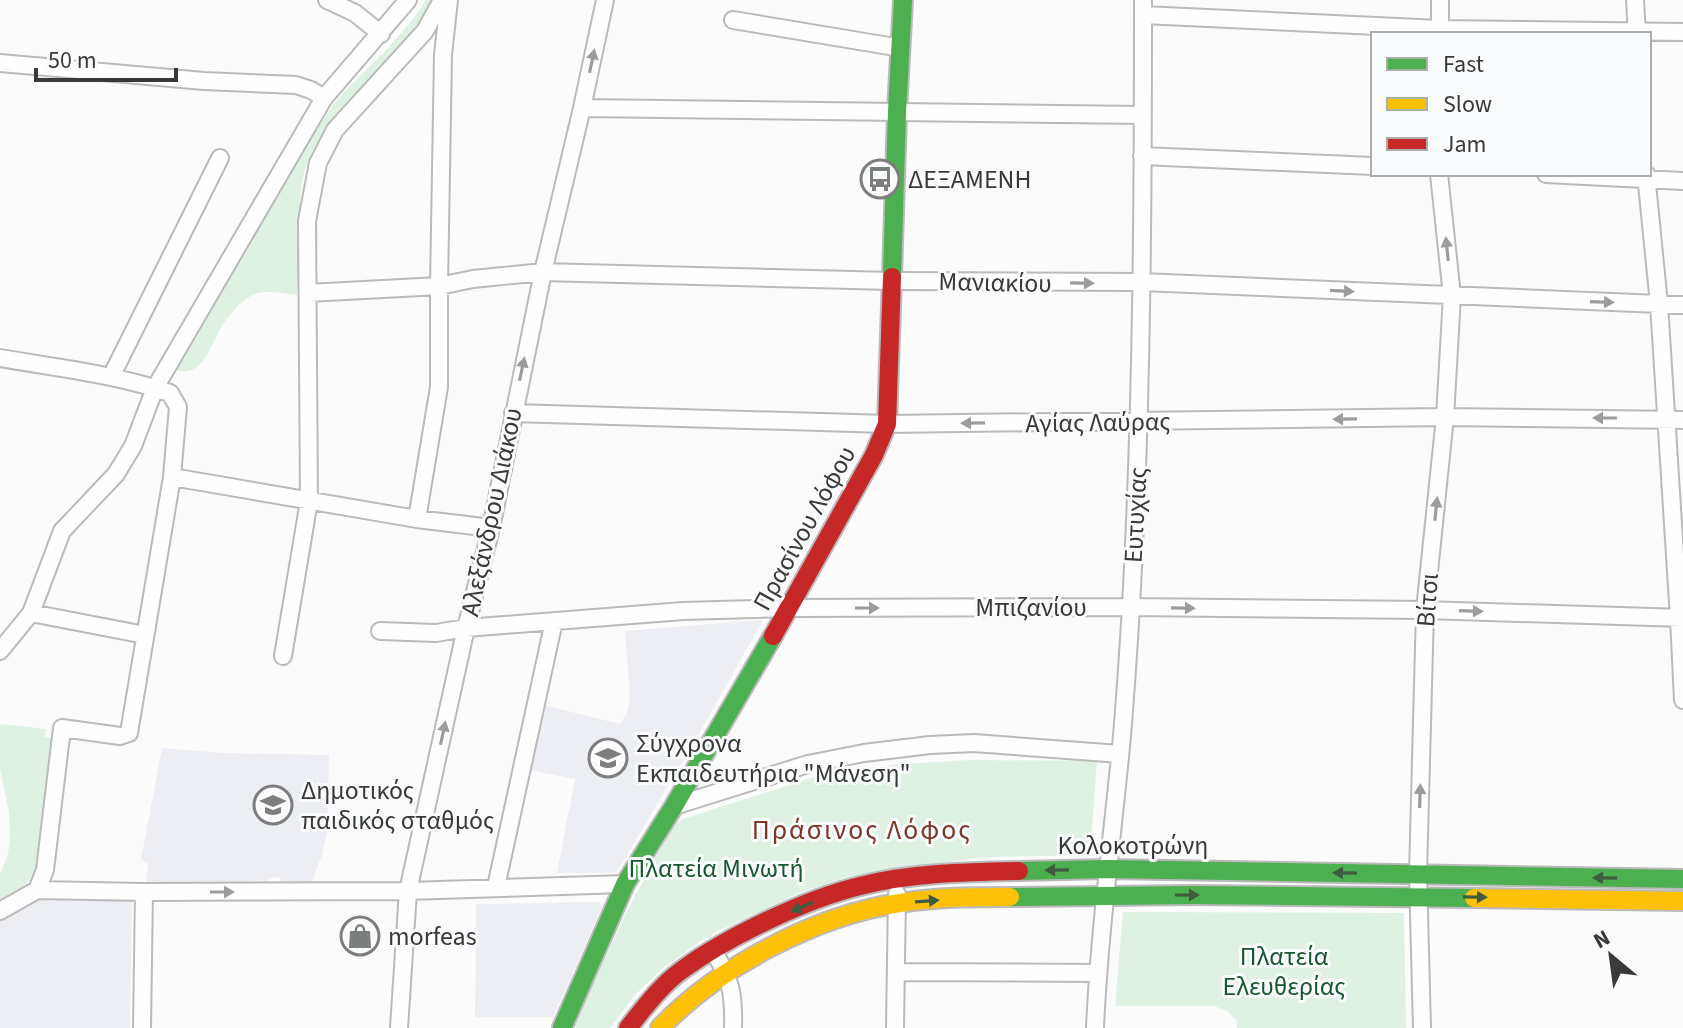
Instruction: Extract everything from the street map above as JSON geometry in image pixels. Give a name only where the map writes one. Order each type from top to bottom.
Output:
[{"type":"street","points":[[327,0],[355,13],[381,34]]},
{"type":"street","points":[[0,651],[31,613],[62,531],[116,474],[133,446],[155,388],[324,98],[408,0]]},
{"type":"street","points":[[283,656],[309,501],[307,221],[318,163],[335,130],[425,31],[442,0]]},
{"type":"street","points":[[417,519],[439,387],[443,55],[449,0]]},
{"type":"street","name":"Αλεξάνδρου Διάκου","points":[[399,1028],[408,891],[491,528],[543,272],[605,0]]},
{"type":"street","name":"Πρασίνου Λόφου","points":[[562,1028],[625,884],[789,608],[874,455],[887,424],[903,0]]},
{"type":"street","points":[[1440,0],[1440,32]]},
{"type":"street","points":[[1635,0],[1637,32]]},
{"type":"street","points":[[1143,7],[1440,32],[1683,32]]},
{"type":"street","name":"Ευτυχίας","points":[[1095,1028],[1131,607],[1140,421],[1143,7]]},
{"type":"street","points":[[733,20],[901,48]]},
{"type":"street","points":[[0,63],[204,81],[296,85],[324,98]]},
{"type":"street","points":[[582,108],[1142,115]]},
{"type":"street","points":[[1142,156],[1371,166]]},
{"type":"street","points":[[111,377],[220,158]]},
{"type":"street","name":"Βίτσι","points":[[1422,1028],[1418,874],[1425,610],[1445,417],[1452,296],[1439,176]]},
{"type":"street","points":[[1613,176],[1683,181]]},
{"type":"street","points":[[1646,177],[1675,419],[1683,700]]},
{"type":"street","name":"Μανιακίου","points":[[308,293],[439,286],[473,279],[543,272],[892,281],[1142,282],[1683,305]]},
{"type":"street","points":[[0,358],[111,377],[155,388],[170,393],[178,407],[172,477],[129,733],[120,736],[62,728],[45,870],[37,890]]},
{"type":"street","name":"Αγίας Λαύρας","points":[[513,413],[887,424],[1445,417],[1675,419]]},
{"type":"street","points":[[172,477],[417,519],[491,528]]},
{"type":"street","name":"Μπιζανίου","points":[[380,631],[436,633],[683,611],[789,608],[1425,610],[1681,618]]},
{"type":"street","points":[[31,613],[145,635]]},
{"type":"street","points":[[496,887],[554,621]]},
{"type":"street","points":[[674,806],[808,764],[930,745],[974,743],[1120,754]]},
{"type":"street","name":"Κολοκοτρώνη","points":[[628,1028],[680,971],[713,950],[766,922],[820,899],[859,886],[897,879],[983,872],[1107,869],[1683,879]]},
{"type":"street","points":[[895,1028],[897,879]]},
{"type":"street","points":[[0,911],[37,890],[408,891],[625,884]]},
{"type":"street","points":[[142,1028],[144,892]]},
{"type":"street","name":"Κολοκοτρώνη","points":[[660,1028],[697,992],[778,945],[828,921],[897,903],[974,897],[1105,895],[1683,901]]},
{"type":"street","points":[[713,950],[727,973],[734,1002],[733,1028]]},
{"type":"street","points":[[896,972],[1098,973]]},
{"type":"shaded area","name":"Σύγχρονα Εκπαιδευτήρια \"Μάνεση\"","points":[[761,620],[692,746],[616,873],[557,873],[575,779],[528,770],[543,705],[620,724],[627,713],[630,698],[625,631]]},
{"type":"shaded area","points":[[162,748],[222,753],[329,755],[327,833],[311,883],[286,886],[280,877],[269,878],[266,885],[146,885],[148,863],[141,860]]},
{"type":"shaded area","points":[[38,900],[132,901],[130,1028],[0,1028],[0,918]]},
{"type":"shaded area","points":[[599,902],[602,907],[553,1017],[475,1017],[476,904]]},
{"type":"green space","points":[[426,0],[436,0],[407,43],[328,126],[309,160],[301,192],[297,295],[264,292],[248,298],[225,321],[200,365],[186,371],[177,370],[295,163],[333,105],[387,49]]},
{"type":"green space","points":[[0,724],[46,729],[45,737],[53,738],[47,814],[39,856],[26,884],[0,901],[0,874],[10,839],[9,812],[0,769]]},
{"type":"green space","name":"Πλατεία Μινωτή","points":[[970,760],[1097,761],[1090,855],[988,857],[894,868],[847,877],[801,892],[712,934],[711,938],[705,938],[663,968],[635,995],[610,1028],[572,1028],[626,913],[673,826],[680,820],[842,771]]},
{"type":"green space","name":"Πλατεία Ελευθερίας","points":[[1123,912],[1404,913],[1406,1028],[1237,1028],[1237,1021],[1227,1011],[1214,1006],[1115,1006]]},
{"type":"traffic: fast","points":[[892,277],[903,0]]},
{"type":"traffic: fast","points":[[562,1028],[625,884],[773,636]]},
{"type":"traffic: fast","points":[[1019,871],[1107,869],[1683,879]]},
{"type":"traffic: fast","points":[[1010,897],[1474,898]]},
{"type":"traffic: slow","points":[[660,1028],[710,984],[739,965],[770,947],[835,919],[868,909],[914,901],[1010,897]]},
{"type":"traffic: slow","points":[[1474,898],[1683,901]]},
{"type":"traffic: jam","points":[[773,636],[874,455],[887,424],[892,277]]},
{"type":"traffic: jam","points":[[628,1028],[667,983],[700,957],[768,920],[816,900],[899,878],[1019,871]]},
{"type":"place","name":"ΔΕΞΑΜΕΝΗ","points":[[880,179]]},
{"type":"place","name":"Σύγχρονα Εκπαιδευτήρια \"Μάνεση\"","points":[[608,758]]},
{"type":"place","name":"Δημοτικός παιδικός σταθμός","points":[[273,805]]},
{"type":"place","name":"morfeas","points":[[360,936]]},
{"type":"district","name":"Πράσινος Λόφος","points":[[862,829]]}]
